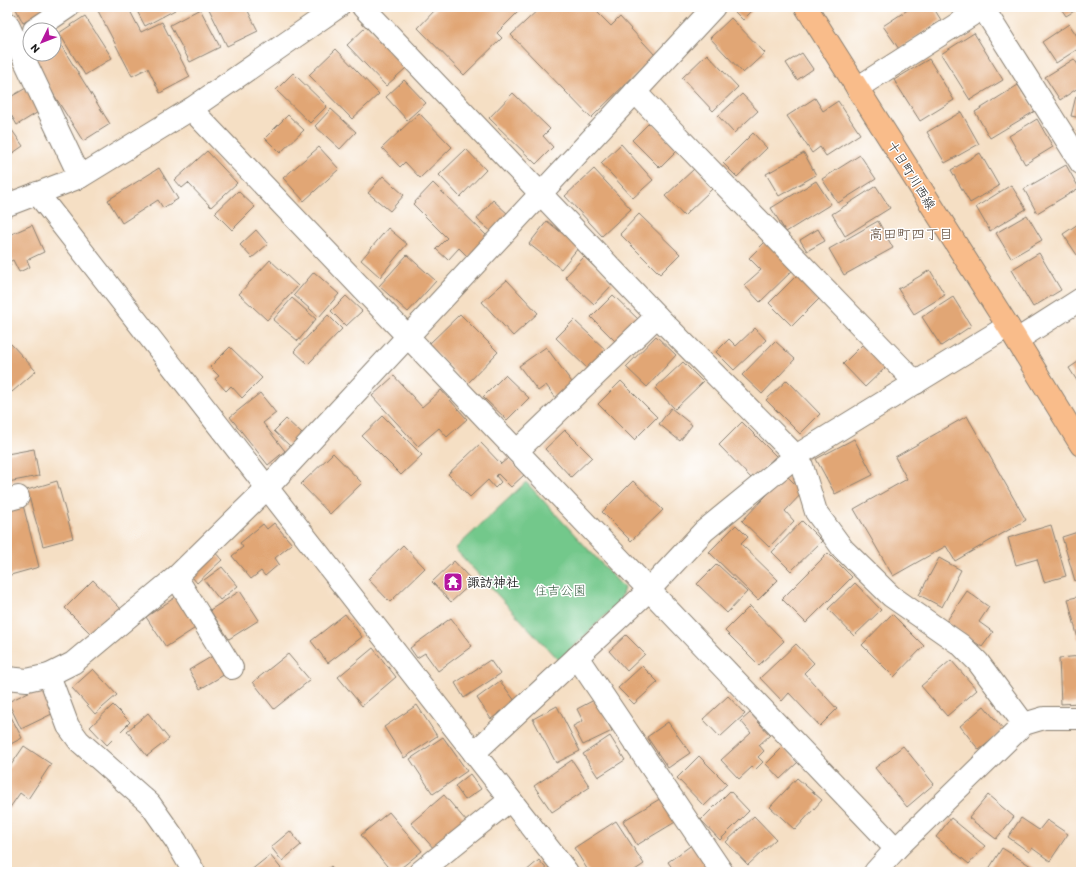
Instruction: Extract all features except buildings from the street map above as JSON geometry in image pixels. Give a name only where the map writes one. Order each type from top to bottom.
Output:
[{"type":"main road","name":"十日町川西線","points":[[806,7],[1081,445]]},
{"type":"street","points":[[46,22],[68,7]]},
{"type":"street","points":[[7,205],[80,177],[191,109],[338,7]]},
{"type":"street","points":[[363,7],[657,316],[796,456],[802,466],[816,512],[843,548],[892,596],[961,645],[978,662],[1024,724]]},
{"type":"street","points":[[7,678],[27,680],[49,675],[73,663],[176,577],[267,488],[541,195],[714,7]]},
{"type":"street","points":[[857,88],[984,7],[1081,163]]},
{"type":"street","points":[[7,23],[22,36]]},
{"type":"street","points":[[33,62],[80,177]]},
{"type":"street","points":[[635,92],[916,383]]},
{"type":"street","points":[[191,109],[896,849]]},
{"type":"street","points":[[37,193],[567,872]]},
{"type":"street","points":[[474,754],[649,590],[704,531],[796,456],[916,383],[1081,299]]},
{"type":"street","points":[[517,451],[657,316]]},
{"type":"street","points":[[176,577],[232,668]]},
{"type":"street","points":[[577,657],[722,872]]},
{"type":"street","points":[[49,675],[68,726],[79,741],[150,804],[176,841],[194,872]]},
{"type":"street","points":[[875,872],[896,849],[1024,724],[1044,718],[1081,718]]},
{"type":"street","points":[[420,872],[510,800]]},
{"type":"green space","name":"住吉公園","points":[[526,482],[624,588],[620,601],[559,661],[455,549]]},
{"type":"place","name":"諏訪神社","points":[[453,582]]},
{"type":"district","name":"高田町四丁目","points":[[911,234]]}]
